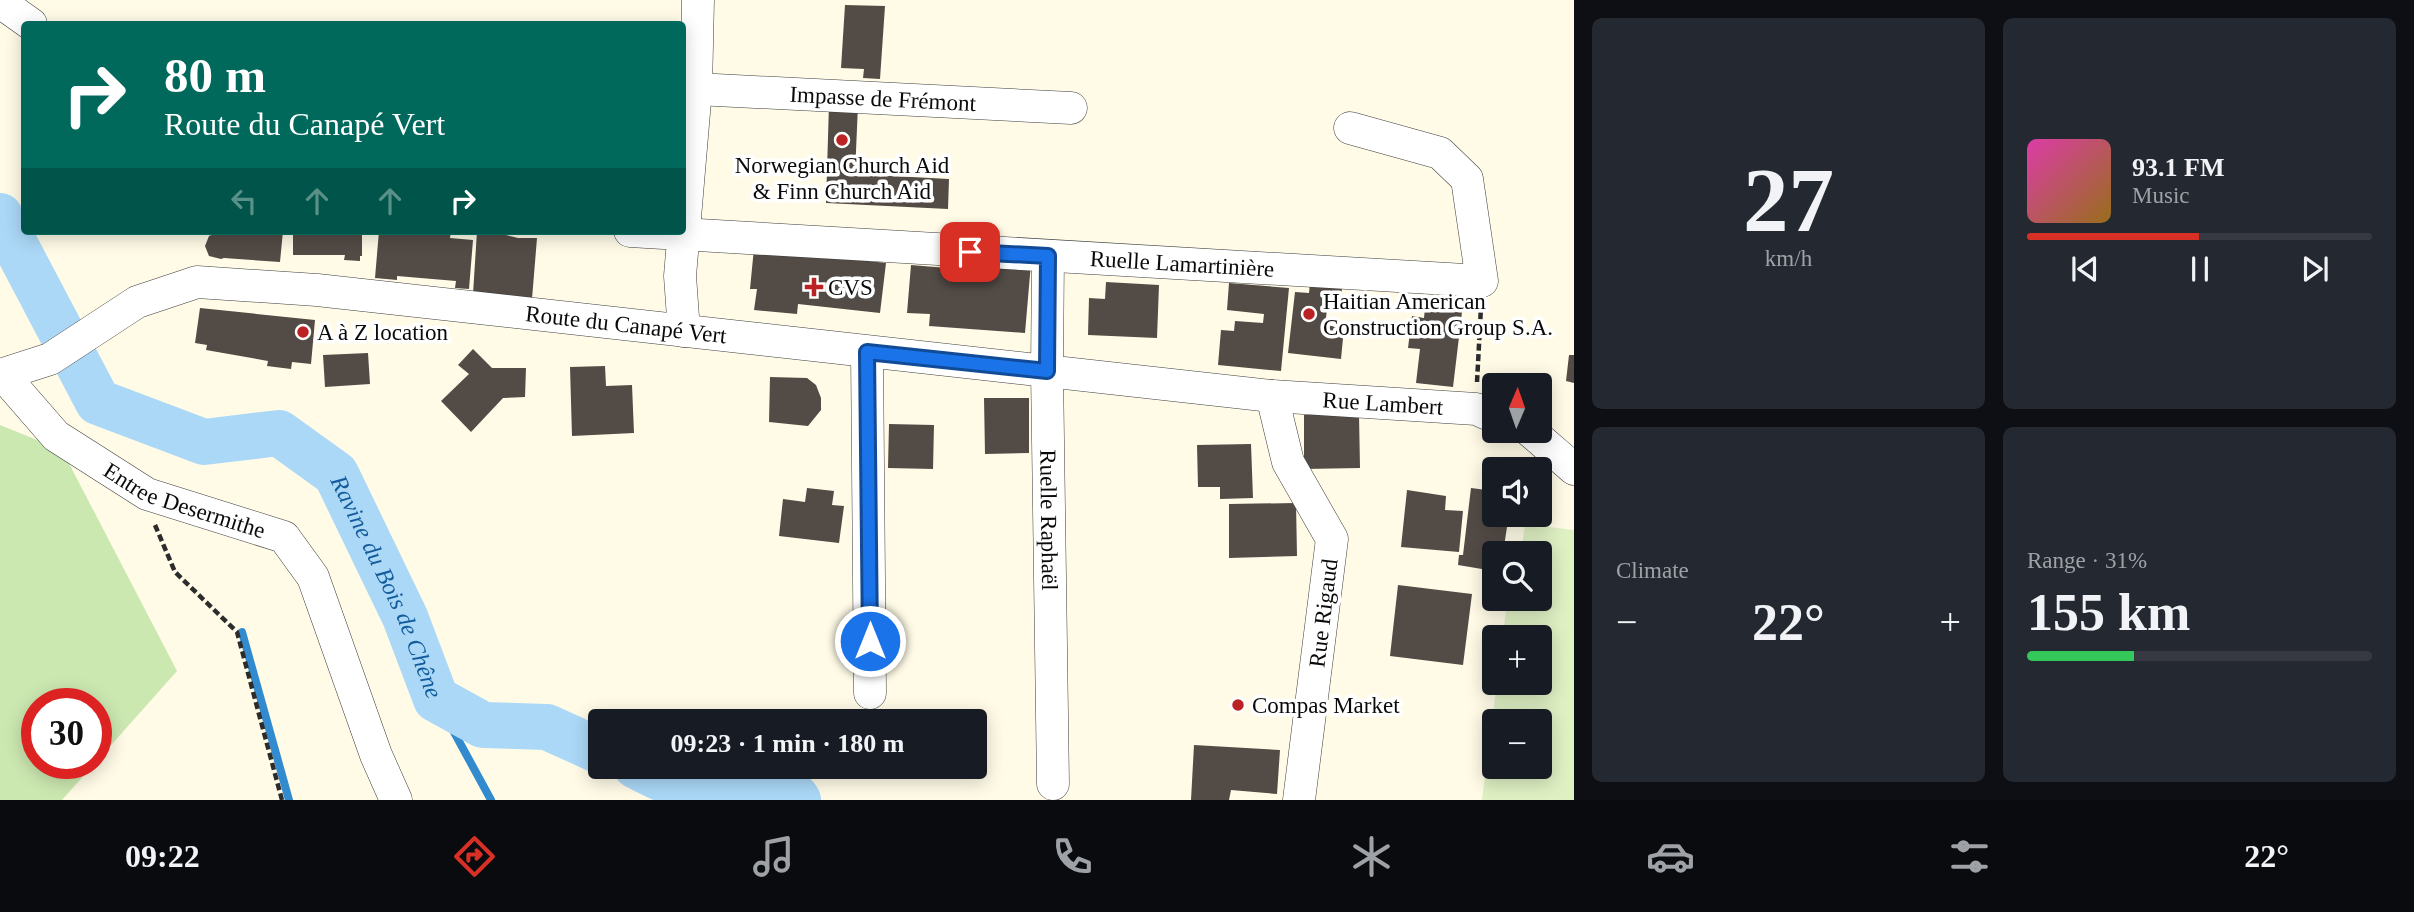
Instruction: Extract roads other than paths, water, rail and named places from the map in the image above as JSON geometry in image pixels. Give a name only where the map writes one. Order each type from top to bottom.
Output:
[{"type":"street","points":[[686,194],[696,89],[698,0]]},
{"type":"street","points":[[0,2],[28,21]]},
{"type":"street","name":"Impasse de Frémont","points":[[696,89],[1071,108]]},
{"type":"street","name":"Ruelle Lamartinière","points":[[671,235],[1482,282],[1467,179],[1440,153],[1350,128]]},
{"type":"street","points":[[682,236],[680,276],[684,331]]},
{"type":"street","name":"Ruelle Raphaël","points":[[1048,256],[1053,784]]},
{"type":"street","name":"Route du Canapé Vert","points":[[2,375],[50,359],[137,302],[197,282],[317,290],[1272,396]]},
{"type":"street","points":[[867,352],[870,693]]},
{"type":"street","name":"Entree Desermithe","points":[[2,375],[56,436],[147,494],[284,537],[313,577],[376,755],[396,800]]},
{"type":"street","name":"Rue Lambert","points":[[1272,396],[1482,413]]},
{"type":"street","name":"Rue Rigaud","points":[[1272,396],[1288,463],[1332,539],[1299,800]]},
{"type":"street","points":[[1545,443],[1574,470]]},
{"type":"waterway","name":"Ravine du Bois de Chêne","points":[[0,216],[98,402],[204,442],[279,433],[336,474],[405,617],[436,699],[483,725],[547,727],[588,746]]},
{"type":"waterway","points":[[242,632],[289,800]]},
{"type":"waterway","points":[[436,699],[491,800]]},
{"type":"waterway","name":"Ravine du Bois de Chêne","points":[[664,779],[701,788],[763,783],[777,785],[789,790],[798,800]]},
{"type":"place","name":"Norwegian Church Aid & Finn Church Aid","points":[[842,140]]},
{"type":"place","name":"CVS","points":[[814,287]]},
{"type":"place","name":"Haitian American Construction Group S.A.","points":[[1309,314]]},
{"type":"place","name":"A à Z location","points":[[303,332]]},
{"type":"place","name":"Compas Market","points":[[1238,705]]}]
